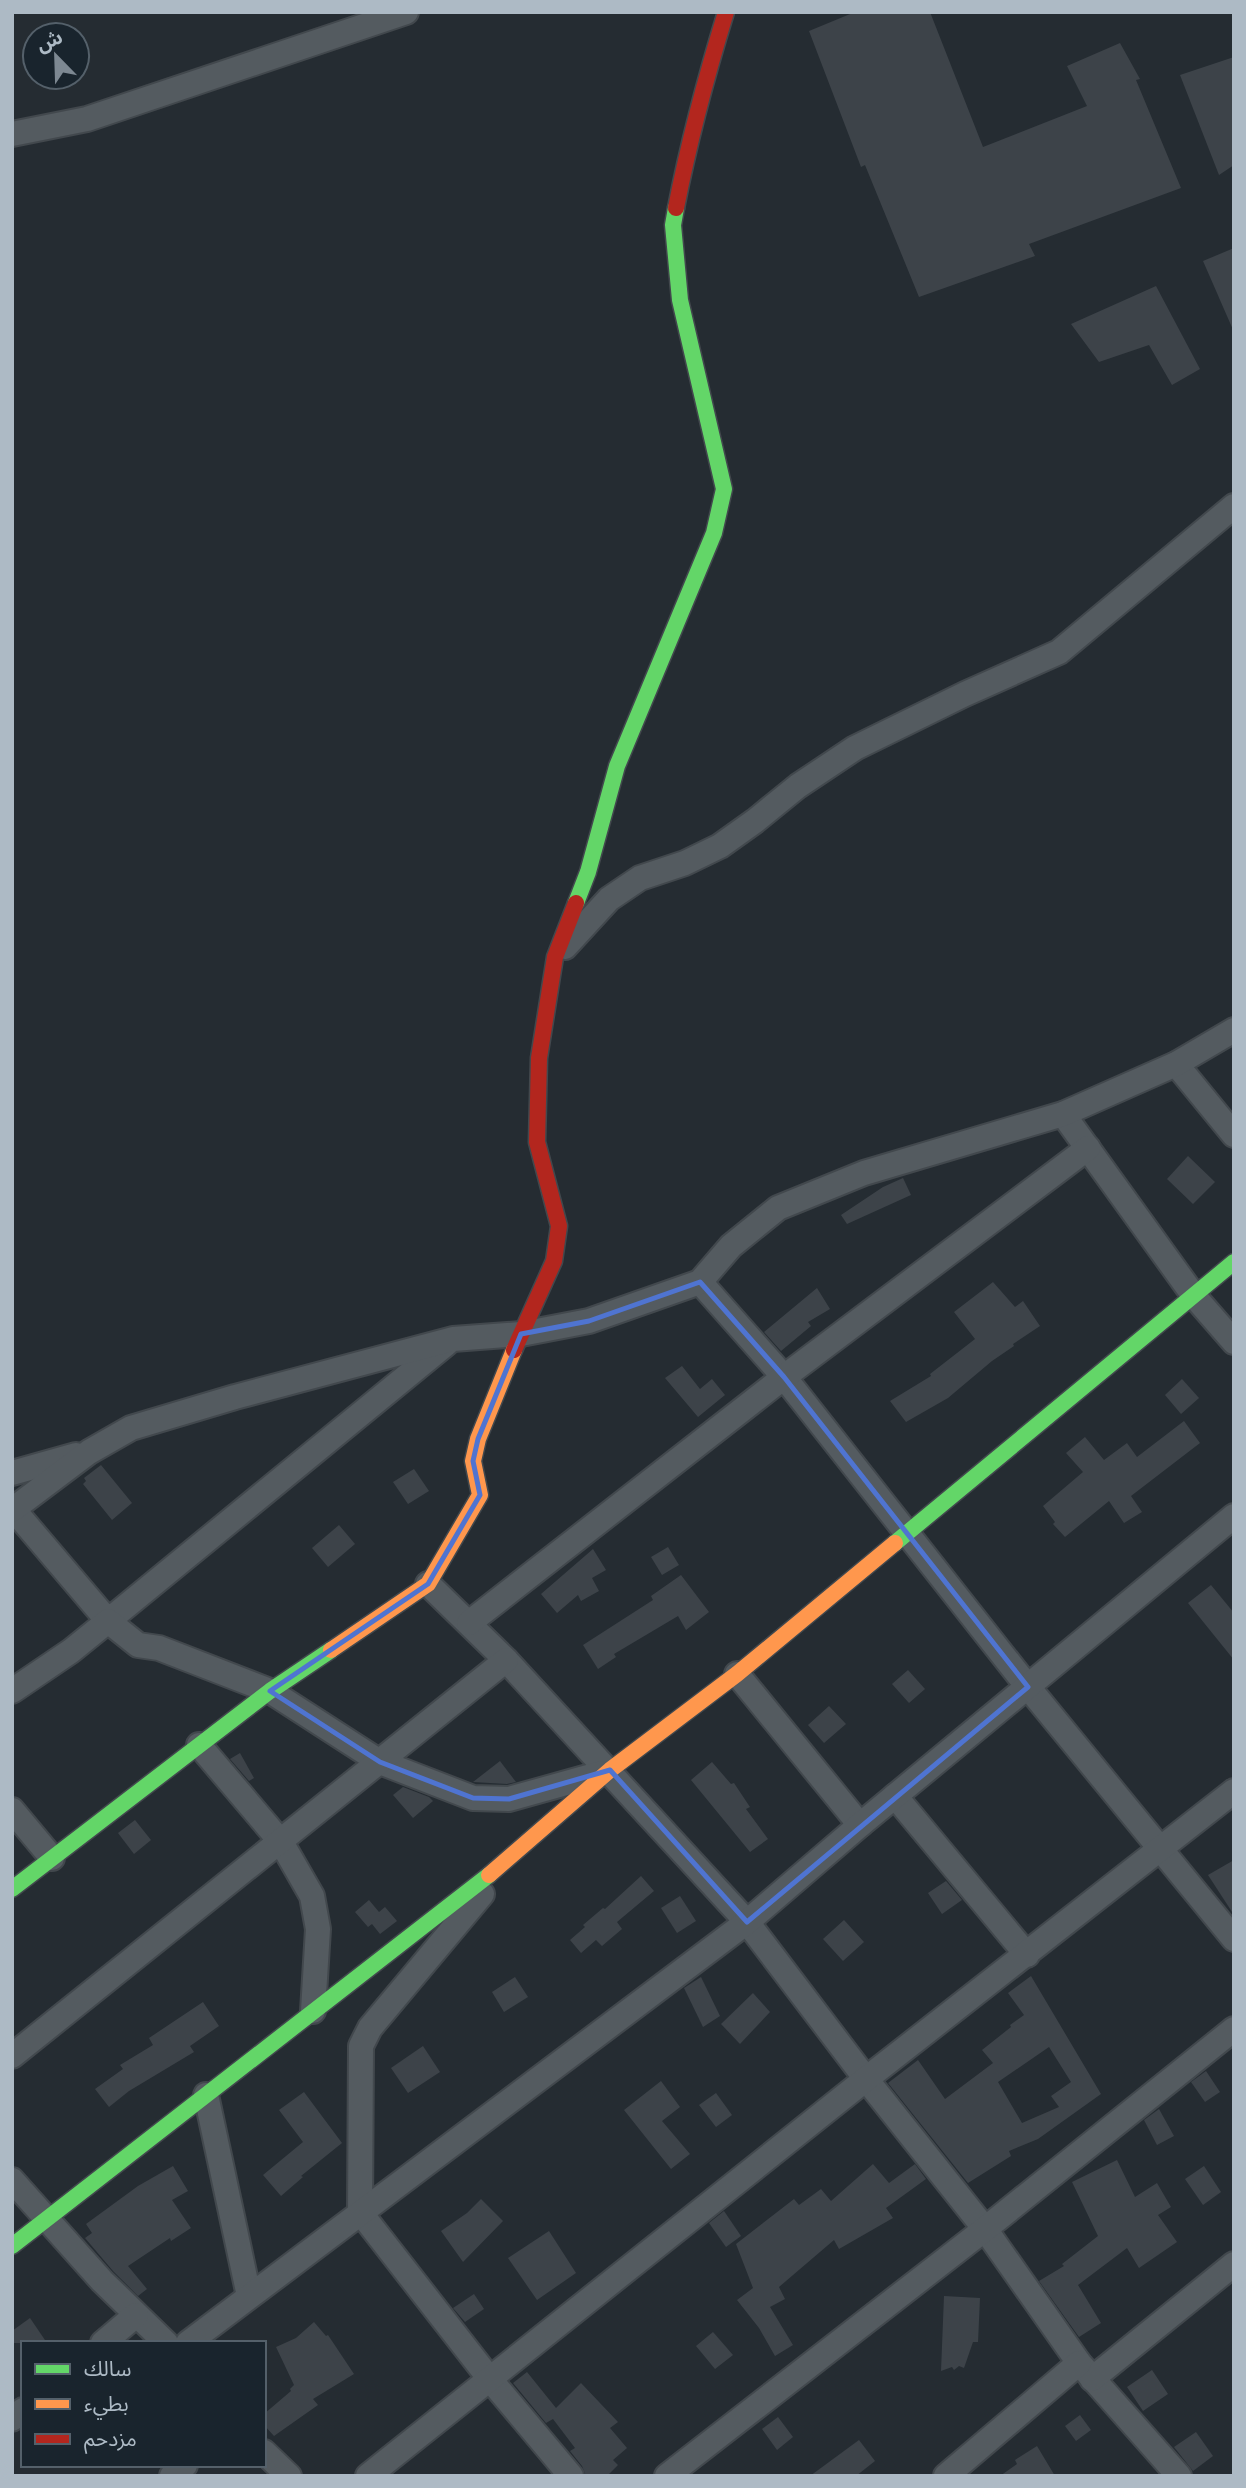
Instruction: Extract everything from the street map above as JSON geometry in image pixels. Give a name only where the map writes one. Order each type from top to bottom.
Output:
[{"type":"street","points":[[12,134],[87,119],[406,12]]},
{"type":"street","points":[[12,1889],[270,1691],[428,1584],[481,1496],[473,1461],[478,1439],[554,1261],[559,1226],[537,1142],[539,1058],[555,957],[588,872],[617,766],[714,533],[724,489],[680,300],[673,225],[689,142],[726,12]]},
{"type":"street","points":[[555,957],[609,899],[640,878],[685,863],[720,846],[797,786],[855,748],[954,699],[1059,652],[1234,506]]},
{"type":"street","points":[[610,1770],[509,1799],[473,1798],[380,1762],[270,1691],[159,1648],[138,1645],[108,1621],[13,1510],[89,1451],[131,1428],[453,1339],[521,1334],[589,1321],[700,1282],[732,1246],[778,1208],[864,1173],[1063,1114],[1176,1064],[1234,1030]]},
{"type":"street","points":[[1176,1064],[1234,1135]]},
{"type":"street","points":[[1063,1114],[1194,1296],[1234,1342]]},
{"type":"street","points":[[469,1623],[784,1377],[1088,1149]]},
{"type":"street","points":[[12,2246],[514,1855],[610,1770],[737,1674],[1234,1262]]},
{"type":"street","points":[[700,1282],[784,1377],[906,1535],[1234,1939]]},
{"type":"street","points":[[12,1691],[71,1651],[453,1339]]},
{"type":"street","points":[[12,1473],[89,1451]]},
{"type":"street","points":[[191,2341],[747,1922],[860,1825],[1234,1516]]},
{"type":"street","points":[[428,1584],[506,1660],[610,1770],[747,1922],[866,2080],[985,2230],[1085,2371],[1179,2476]]},
{"type":"street","points":[[12,2056],[506,1660]]},
{"type":"street","points":[[737,1674],[860,1825]]},
{"type":"street","points":[[200,1745],[281,1842],[312,1896],[318,1929],[313,2011]]},
{"type":"street","points":[[368,2476],[1234,1791]]},
{"type":"street","points":[[895,1796],[1027,1955]]},
{"type":"street","points":[[12,1810],[52,1858]]},
{"type":"street","points":[[514,1855],[370,2028],[361,2046],[360,2212],[489,2378],[570,2476]]},
{"type":"street","points":[[667,2476],[985,2230],[1234,2029]]},
{"type":"street","points":[[206,2095],[249,2296]]},
{"type":"street","points":[[12,2180],[46,2220],[164,2341]]},
{"type":"street","points":[[946,2476],[1085,2371],[1234,2264]]},
{"type":"street","points":[[105,2341],[136,2315]]},
{"type":"street","points":[[266,2454],[289,2476]]},
{"type":"highlighted area","points":[[700,1282],[784,1377],[1028,1687],[747,1922],[610,1770],[509,1799],[473,1798],[380,1762],[270,1691],[428,1584],[480,1495],[473,1461],[478,1439],[521,1334],[589,1321]]},
{"type":"building","points":[[855,12],[930,12],[983,147],[1087,106],[1067,66],[1120,43],[1140,79],[1136,80],[1181,188],[1029,244],[1035,256],[919,297],[865,165],[861,167],[809,31]]},
{"type":"building","points":[[1234,57],[1234,165],[1219,175],[1180,75]]},
{"type":"building","points":[[1234,248],[1234,332],[1203,261]]},
{"type":"building","points":[[1156,286],[1200,369],[1172,385],[1149,345],[1099,362],[1071,324]]},
{"type":"building","points":[[1188,1156],[1215,1182],[1193,1204],[1167,1179]]},
{"type":"building","points":[[903,1178],[911,1195],[847,1224],[841,1215],[883,1187]]},
{"type":"building","points":[[993,1282],[1015,1307],[1023,1301],[1040,1326],[1013,1344],[1014,1346],[948,1398],[906,1422],[890,1401],[931,1376],[930,1374],[975,1339],[954,1312]]},
{"type":"building","points":[[817,1288],[830,1309],[808,1322],[811,1326],[781,1351],[764,1332]]},
{"type":"building","points":[[682,1366],[700,1389],[712,1379],[725,1395],[698,1417],[665,1378]]},
{"type":"building","points":[[1182,1379],[1199,1398],[1181,1414],[1165,1395]]},
{"type":"building","points":[[1184,1421],[1200,1443],[1131,1496],[1142,1512],[1124,1523],[1109,1501],[1065,1537],[1053,1524],[1055,1522],[1043,1506],[1083,1472],[1066,1453],[1085,1437],[1104,1460],[1127,1443],[1137,1457]]},
{"type":"building","points":[[101,1465],[132,1503],[112,1520],[83,1484],[86,1481],[84,1478]]},
{"type":"building","points":[[414,1469],[429,1491],[408,1504],[393,1482]]},
{"type":"building","points":[[339,1525],[355,1544],[328,1567],[312,1548]]},
{"type":"building","points":[[668,1547],[679,1565],[662,1575],[651,1557]]},
{"type":"building","points":[[593,1549],[606,1570],[592,1578],[599,1591],[581,1601],[578,1595],[557,1613],[541,1594]]},
{"type":"building","points":[[681,1575],[709,1612],[686,1630],[678,1616],[614,1654],[616,1657],[598,1669],[583,1645],[653,1600],[651,1596]]},
{"type":"building","points":[[1211,1585],[1234,1613],[1234,1660],[1188,1603]]},
{"type":"building","points":[[908,1670],[925,1689],[909,1703],[892,1684]]},
{"type":"building","points":[[829,1706],[846,1724],[824,1743],[808,1725]]},
{"type":"building","points":[[240,1753],[254,1778],[249,1781],[230,1759]]},
{"type":"building","points":[[500,1761],[516,1782],[473,1782]]},
{"type":"building","points":[[712,1762],[731,1784],[734,1783],[750,1807],[746,1809],[768,1839],[750,1852],[691,1780]]},
{"type":"building","points":[[403,1787],[433,1801],[413,1818],[393,1795]]},
{"type":"building","points":[[135,1820],[151,1840],[134,1854],[118,1833]]},
{"type":"building","points":[[1234,1860],[1234,1915],[1208,1875]]},
{"type":"building","points":[[641,1876],[654,1891],[617,1922],[622,1929],[602,1946],[596,1940],[581,1953],[570,1940],[585,1927],[583,1925]]},
{"type":"building","points":[[946,1881],[962,1900],[942,1914],[928,1893]]},
{"type":"building","points":[[680,1896],[696,1921],[677,1933],[661,1908]]},
{"type":"building","points":[[369,1900],[379,1912],[385,1907],[397,1921],[380,1934],[372,1924],[368,1927],[355,1912]]},
{"type":"building","points":[[844,1920],[864,1942],[843,1961],[823,1939]]},
{"type":"building","points":[[1031,1976],[1101,2094],[1038,2139],[1009,2151],[1011,2156],[968,2183],[888,2083],[918,2060],[945,2099],[993,2063],[982,2050],[1024,2015],[1008,1993]],"holes":[[[1049,2047],[1071,2082],[1051,2096],[1059,2107],[1022,2123],[998,2082]]]},
{"type":"building","points":[[515,1977],[528,1997],[504,2012],[492,1992]]},
{"type":"building","points":[[701,1977],[720,2016],[703,2027],[684,1988]]},
{"type":"building","points":[[753,1993],[770,2012],[740,2044],[721,2024]]},
{"type":"building","points":[[203,2002],[219,2026],[190,2046],[194,2052],[129,2091],[109,2107],[95,2089],[123,2069],[120,2065],[153,2045],[149,2038]]},
{"type":"building","points":[[423,2046],[440,2072],[408,2093],[391,2068]]},
{"type":"building","points":[[1206,2071],[1220,2092],[1205,2102],[1191,2082]]},
{"type":"building","points":[[661,2081],[680,2107],[662,2121],[690,2154],[671,2169],[624,2110]]},
{"type":"building","points":[[304,2092],[342,2143],[281,2196],[263,2175],[303,2142],[279,2110]]},
{"type":"building","points":[[716,2093],[732,2115],[716,2127],[699,2105]]},
{"type":"building","points":[[1159,2109],[1174,2136],[1157,2145],[1144,2120]]},
{"type":"building","points":[[1117,2160],[1135,2197],[1157,2183],[1171,2207],[1158,2215],[1177,2242],[1139,2268],[1127,2248],[1078,2285],[1101,2323],[1079,2337],[1039,2281],[1064,2266],[1062,2264],[1098,2236],[1072,2182]]},
{"type":"building","points":[[873,2164],[889,2183],[915,2164],[926,2179],[886,2208],[893,2218],[839,2249],[834,2240],[779,2287],[785,2299],[770,2307],[793,2345],[775,2356],[759,2328],[737,2300],[753,2288],[736,2244],[794,2199],[799,2205],[821,2189],[831,2201]]},
{"type":"building","points":[[173,2166],[188,2191],[172,2200],[191,2228],[171,2241],[170,2238],[128,2266],[147,2289],[138,2296],[85,2238],[92,2233],[86,2224],[138,2186]]},
{"type":"building","points":[[1204,2166],[1221,2192],[1203,2205],[1185,2179]]},
{"type":"building","points":[[481,2199],[503,2221],[463,2262],[441,2231],[467,2213]]},
{"type":"building","points":[[724,2211],[741,2236],[726,2247],[709,2223]]},
{"type":"building","points":[[549,2231],[576,2273],[537,2300],[508,2258]]},
{"type":"building","points":[[474,2294],[484,2309],[465,2322],[453,2308]]},
{"type":"building","points":[[944,2296],[980,2298],[978,2342],[973,2342],[964,2368],[959,2366],[954,2370],[952,2367],[941,2371]]},
{"type":"building","points":[[30,2318],[46,2341],[12,2343],[12,2331]]},
{"type":"building","points":[[314,2322],[328,2335],[354,2374],[313,2399],[318,2405],[274,2436],[266,2427],[266,2412],[291,2391],[294,2385],[276,2347],[296,2338]]},
{"type":"building","points":[[713,2332],[733,2355],[715,2369],[696,2346]]},
{"type":"building","points":[[1152,2370],[1168,2394],[1143,2411],[1127,2387]]},
{"type":"building","points":[[527,2372],[556,2408],[581,2383],[618,2422],[610,2428],[627,2448],[613,2460],[618,2465],[607,2476],[586,2476],[570,2451],[575,2448],[553,2419],[546,2423],[513,2383]]},
{"type":"building","points":[[1080,2415],[1091,2430],[1076,2441],[1065,2426]]},
{"type":"building","points":[[778,2417],[793,2437],[777,2450],[762,2429]]},
{"type":"building","points":[[1196,2432],[1213,2456],[1193,2471],[1174,2447]]},
{"type":"building","points":[[859,2440],[875,2461],[856,2476],[810,2476]]},
{"type":"building","points":[[1037,2446],[1055,2476],[1000,2476],[1017,2464],[1015,2460]]},
{"type":"traffic: fast","points":[[576,903],[588,872],[617,766],[714,533],[724,489],[680,300],[673,225],[676,208]]},
{"type":"traffic: fast","points":[[895,1543],[1234,1262]]},
{"type":"traffic: fast","points":[[12,1889],[270,1691],[331,1650]]},
{"type":"traffic: fast","points":[[12,2246],[489,1875]]},
{"type":"traffic: slow","points":[[331,1650],[428,1584],[480,1495],[473,1461],[478,1439],[514,1350]]},
{"type":"traffic: slow","points":[[489,1875],[610,1770],[737,1674],[895,1543]]},
{"type":"traffic: jam","points":[[676,208],[698,109],[726,12]]},
{"type":"traffic: jam","points":[[514,1350],[554,1261],[559,1226],[537,1142],[539,1058],[555,957],[576,903]]}]
